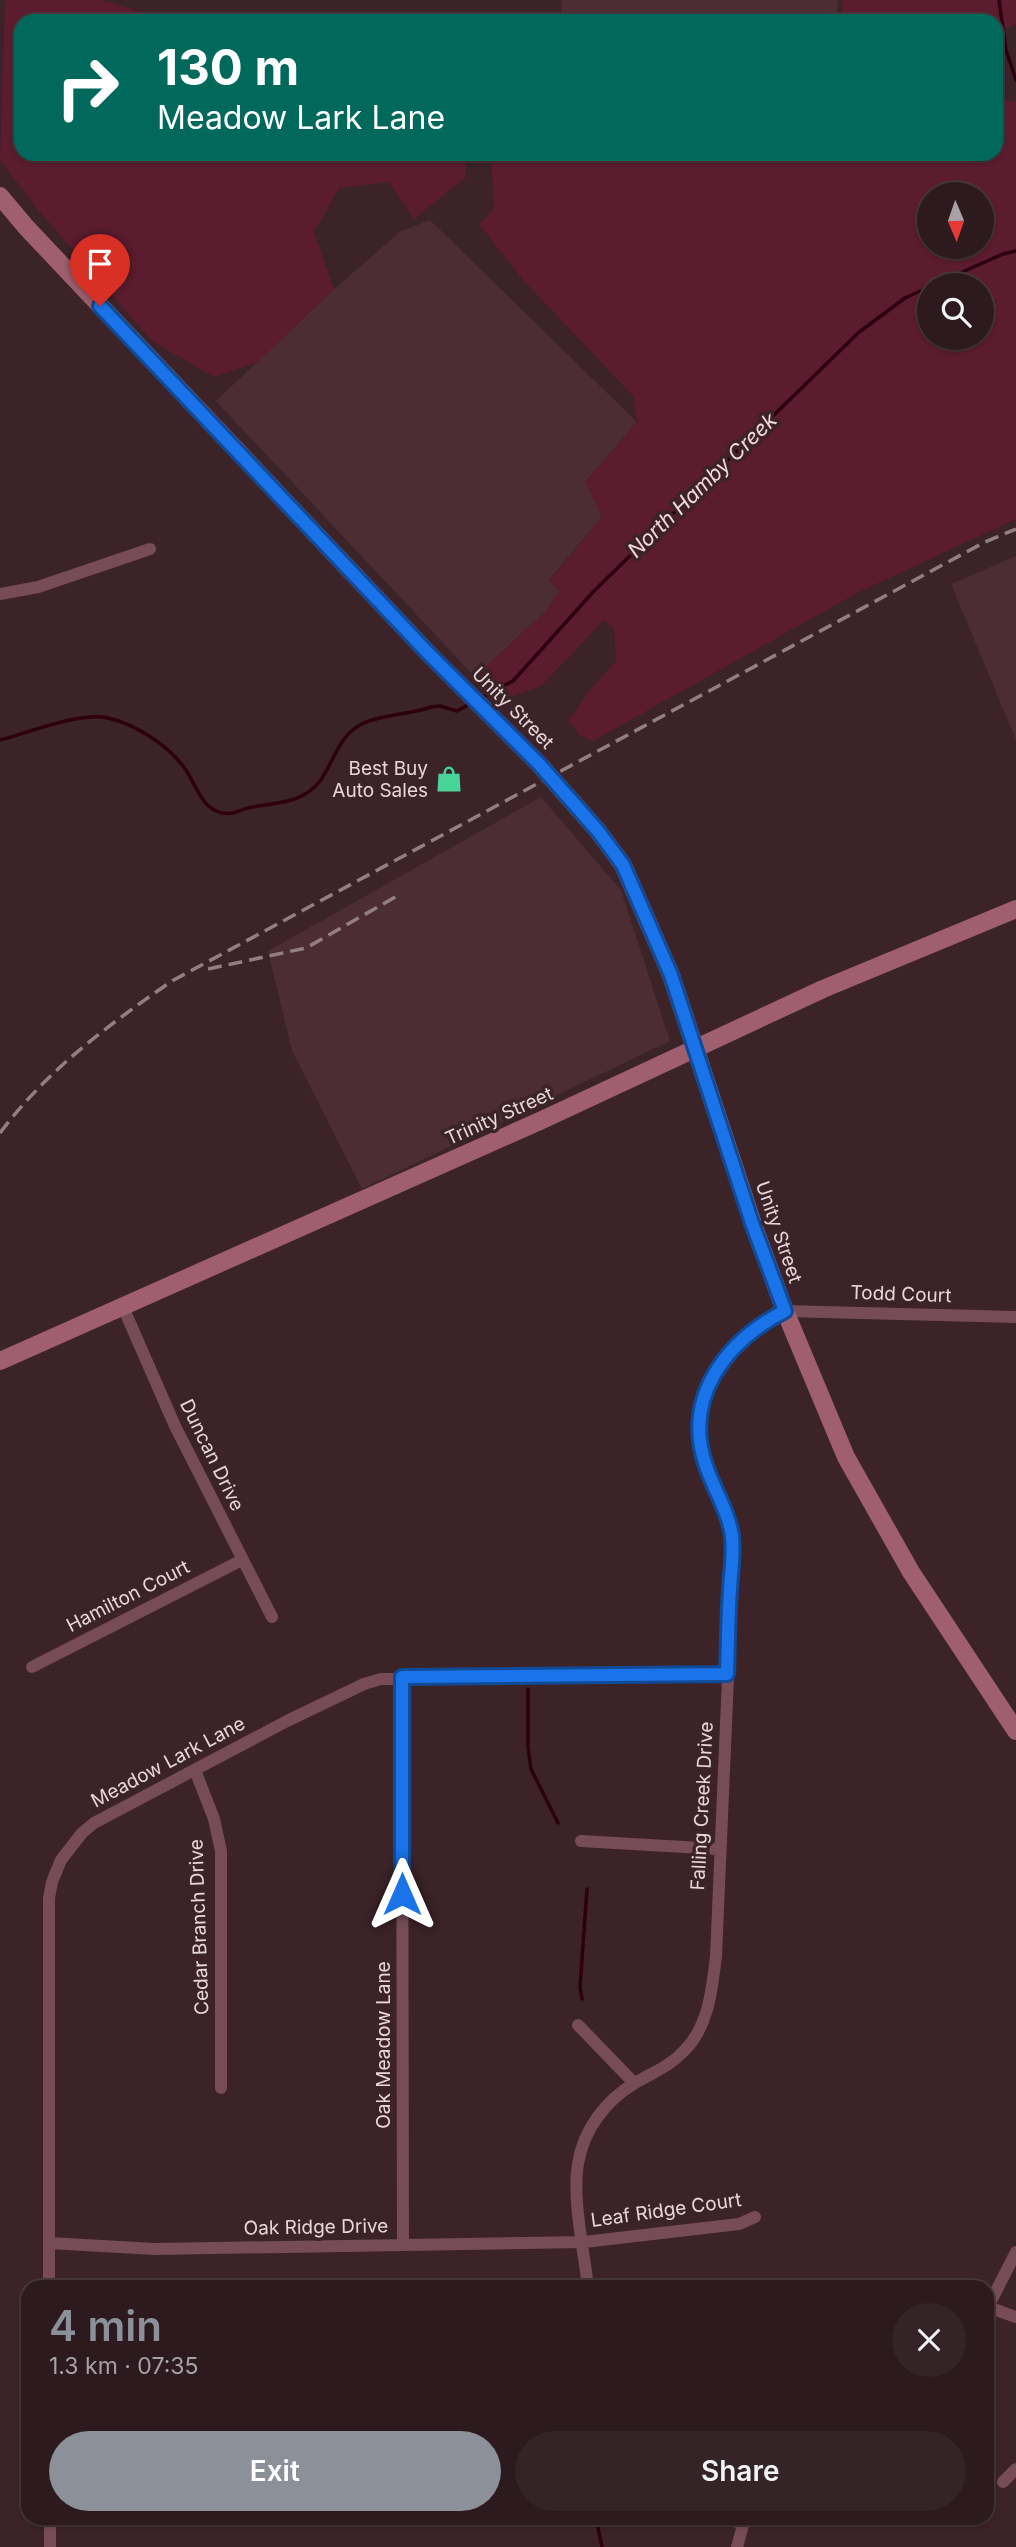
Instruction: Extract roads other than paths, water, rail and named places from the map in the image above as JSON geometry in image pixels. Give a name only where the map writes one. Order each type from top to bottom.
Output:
[{"type":"street","name":"Unity Street","points":[[0,196],[34,236],[428,653],[539,764],[598,831],[623,865],[641,902],[697,1049],[752,1223],[785,1311],[846,1457],[911,1572],[1016,1731]]},
{"type":"street","points":[[0,594],[38,587],[150,549]]},
{"type":"street","name":"Trinity Street","points":[[0,1362],[697,1049],[823,989],[1016,909]]},
{"type":"street","name":"Duncan Drive","points":[[123,1307],[175,1426],[272,1617]]},
{"type":"street","name":"Todd Court","points":[[785,1311],[1016,1317]]},
{"type":"street","name":"Falling Creek Drive","points":[[587,2280],[576,2191],[578,2164],[586,2137],[611,2100],[634,2083],[659,2071],[684,2051],[696,2036],[710,2000],[716,1956],[732,1537],[727,1512],[705,1465],[699,1430],[701,1411],[707,1384],[738,1342],[766,1321],[785,1311]]},
{"type":"street","name":"Hamilton Court","points":[[33,1667],[242,1560]]},
{"type":"street","name":"Meadow Lark Lane","points":[[49,2280],[48,1963],[52,1882],[66,1853],[94,1823],[365,1684],[402,1677],[727,1674]]},
{"type":"street","name":"Oak Meadow Lane","points":[[402,1677],[403,2245]]},
{"type":"street","name":"Cedar Branch Drive","points":[[195,1770],[214,1819],[221,1851],[221,2088]]},
{"type":"street","points":[[581,1841],[718,1849]]},
{"type":"street","points":[[578,2025],[634,2083]]},
{"type":"street","name":"Leaf Ridge Court","points":[[584,2242],[738,2224],[755,2217]]},
{"type":"street","name":"Oak Ridge Drive","points":[[49,2244],[155,2249],[584,2242]]},
{"type":"street","points":[[994,2295],[1010,2259],[1016,2252]]},
{"type":"street","points":[[994,2310],[1016,2317]]},
{"type":"street","points":[[1003,2482],[1016,2469]]},
{"type":"street","points":[[50,2525],[50,2547]]},
{"type":"street","points":[[737,2547],[742,2525]]},
{"type":"waterway","points":[[999,0],[1001,14]]},
{"type":"waterway","points":[[1003,29],[1006,50],[1016,80]]},
{"type":"waterway","name":"North Hamby Creek","points":[[960,273],[1016,251]]},
{"type":"waterway","name":"North Hamby Creek","points":[[486,695],[513,681],[594,591],[858,333],[905,298],[917,292]]},
{"type":"waterway","name":"North Hamby Creek","points":[[0,740],[84,718],[97,717],[118,721],[139,730],[168,750],[188,773],[207,805],[223,813],[233,813],[296,799],[313,789],[325,774],[346,736],[360,725],[431,707],[440,706],[457,711],[468,705]]},
{"type":"waterway","points":[[528,1689],[528,1747],[531,1769],[558,1823]]},
{"type":"waterway","points":[[582,1999],[580,1987],[587,1889]]},
{"type":"waterway","points":[[597,2525],[602,2547]]},
{"type":"railway","points":[[0,1133],[37,1089],[79,1050],[172,981],[985,542],[1016,529]]},
{"type":"railway","points":[[208,969],[306,948],[397,896]]},
{"type":"place","name":"Best Buy Auto Sales","points":[[449,779]]}]
